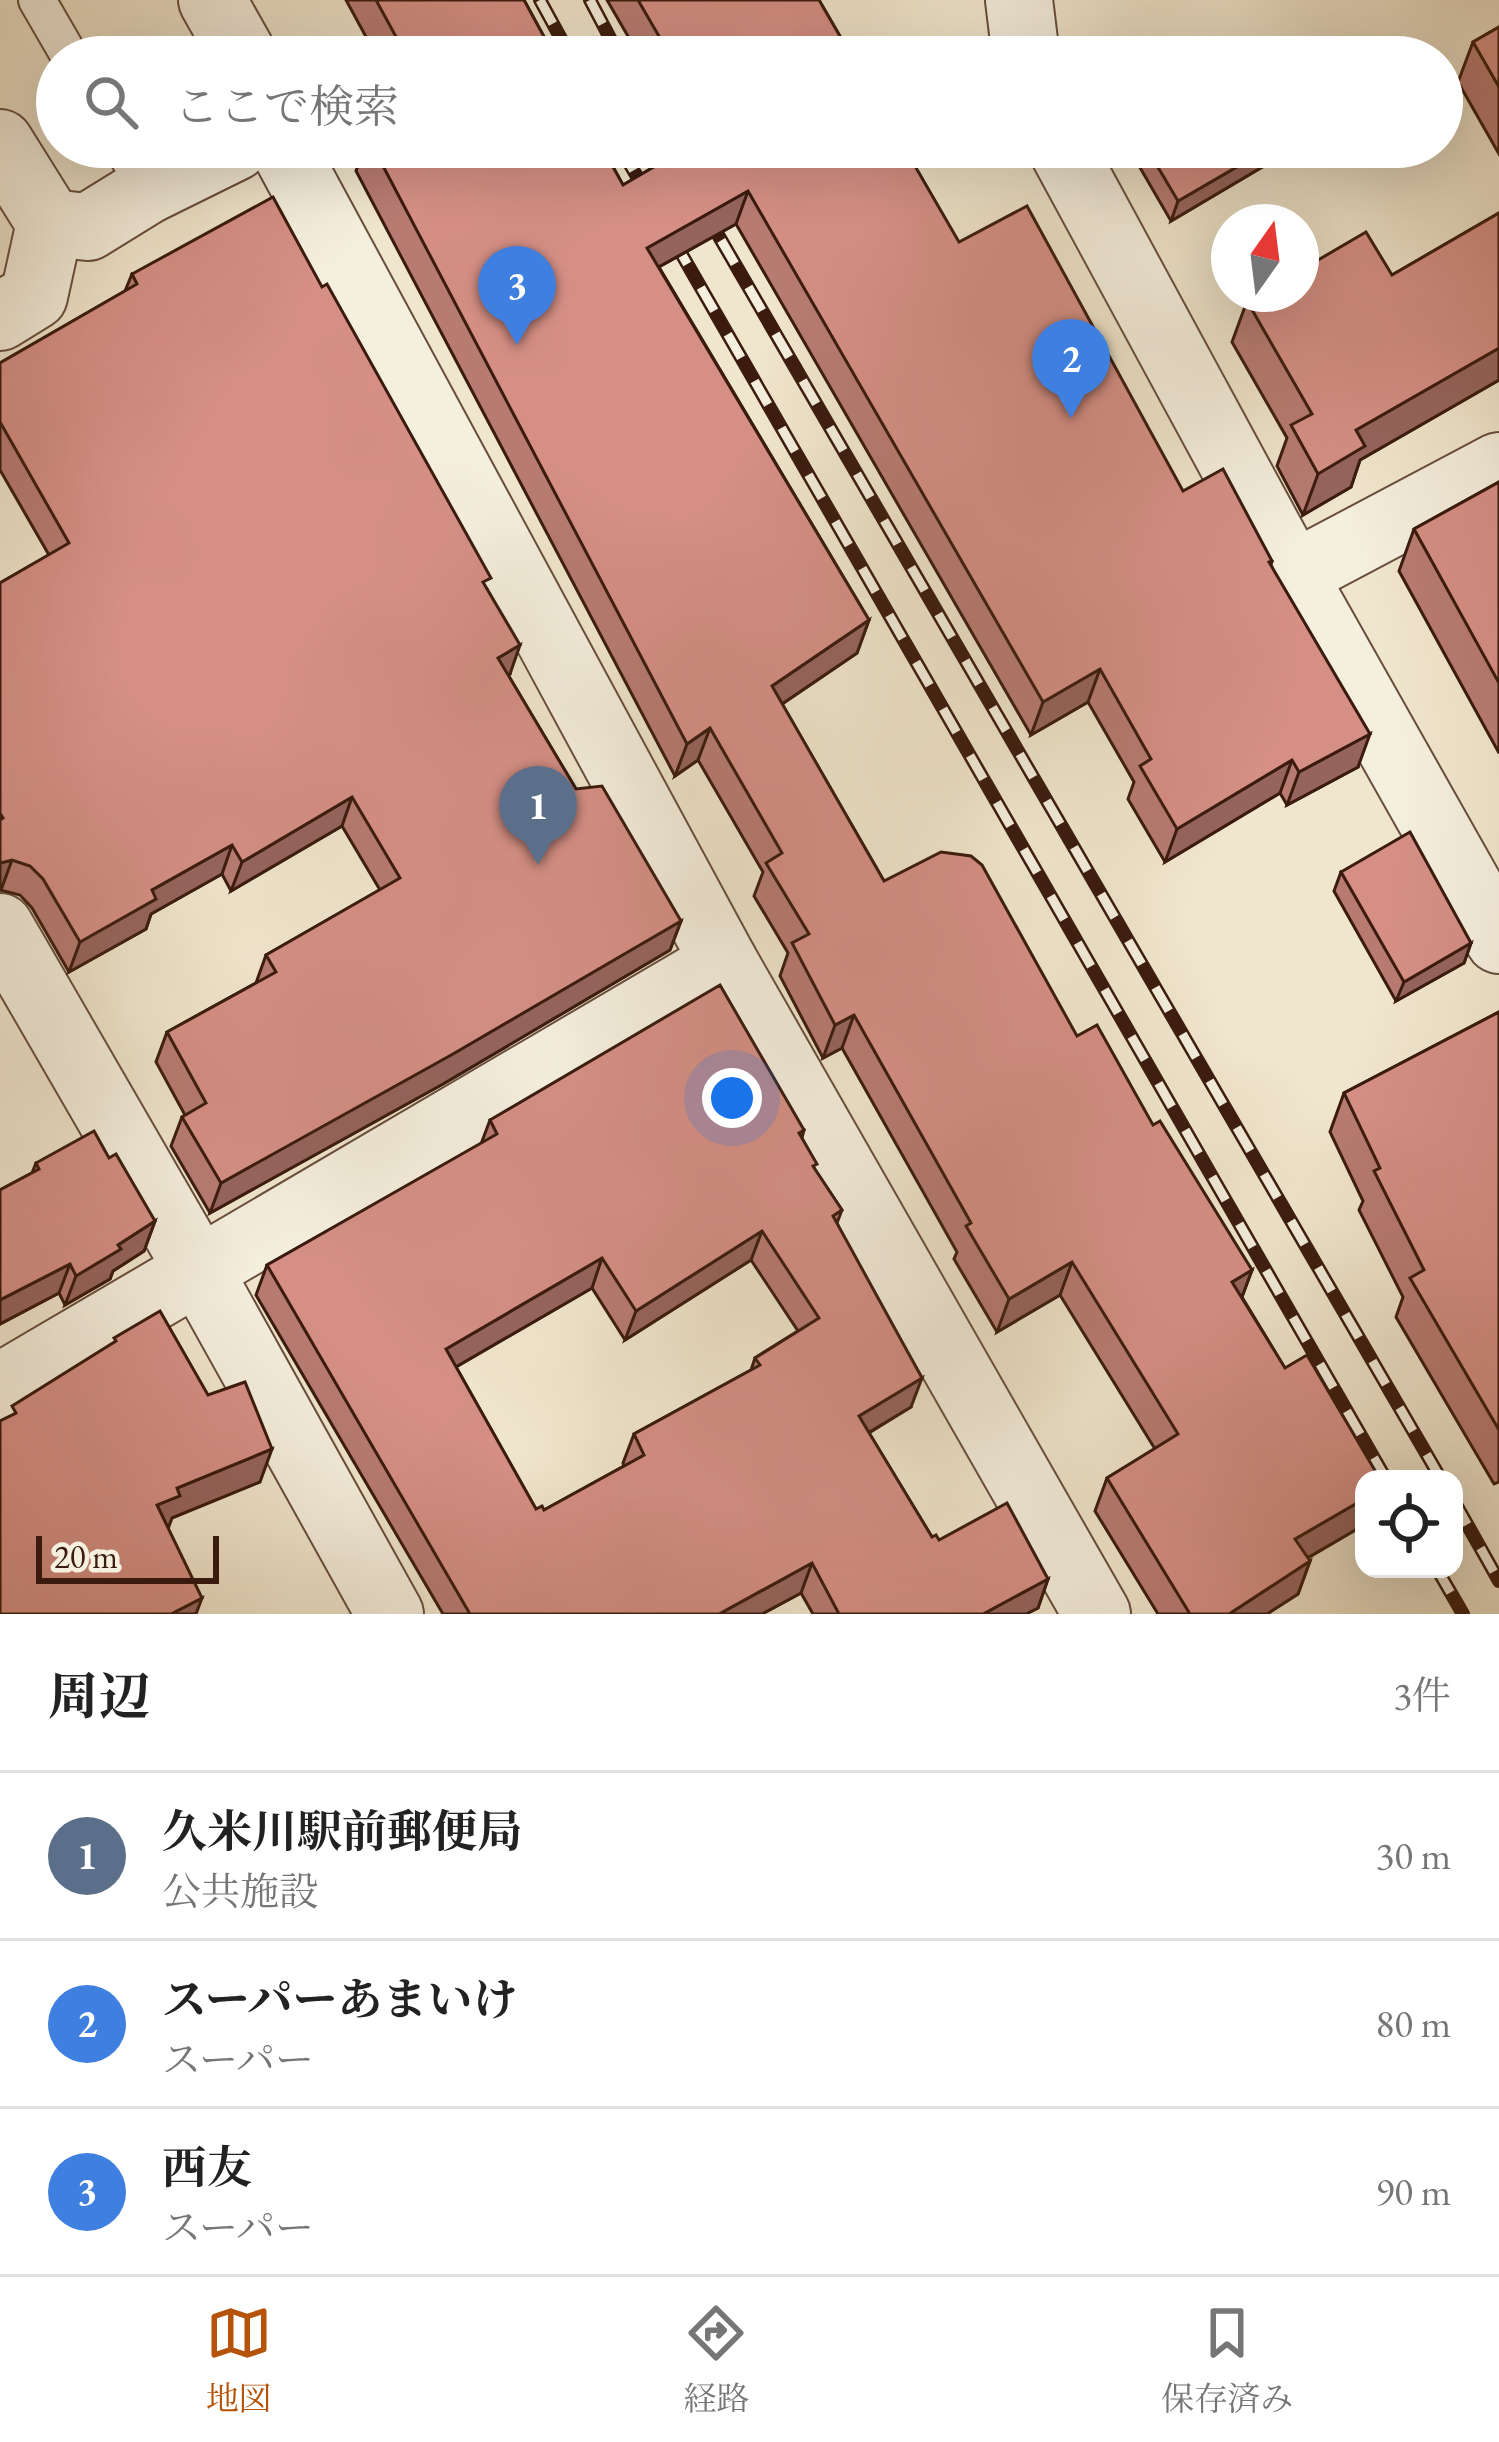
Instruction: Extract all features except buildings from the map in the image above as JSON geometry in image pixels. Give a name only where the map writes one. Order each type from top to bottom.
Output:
[{"type":"street","points":[[212,0],[232,36]]},
{"type":"street","points":[[1019,0],[1023,36]]},
{"type":"street","points":[[0,142],[50,223],[34,296],[0,317]]},
{"type":"street","points":[[294,168],[724,962],[1097,1614]]},
{"type":"street","points":[[1072,168],[1292,575],[1499,940]]},
{"type":"street","points":[[50,223],[88,227],[135,169]]},
{"type":"street","points":[[1292,575],[1499,466]]},
{"type":"street","points":[[0,927],[390,1614]]},
{"type":"street","points":[[0,1387],[724,962]]},
{"type":"lane","points":[[37,0],[58,36]]},
{"type":"railway","points":[[540,0],[560,36]]},
{"type":"railway","points":[[590,0],[609,36]]},
{"type":"railway","points":[[632,168],[1381,1470]]},
{"type":"railway","points":[[679,168],[1436,1470]]},
{"type":"railway","points":[[1463,1517],[1499,1581]]},
{"type":"railway","points":[[1442,1578],[1463,1614]]},
{"type":"place","name":"西友","points":[[517,345]]},
{"type":"place","name":"スーパーあまいけ","points":[[1071,418]]},
{"type":"place","name":"久米川駅前郵便局","points":[[538,865]]}]
